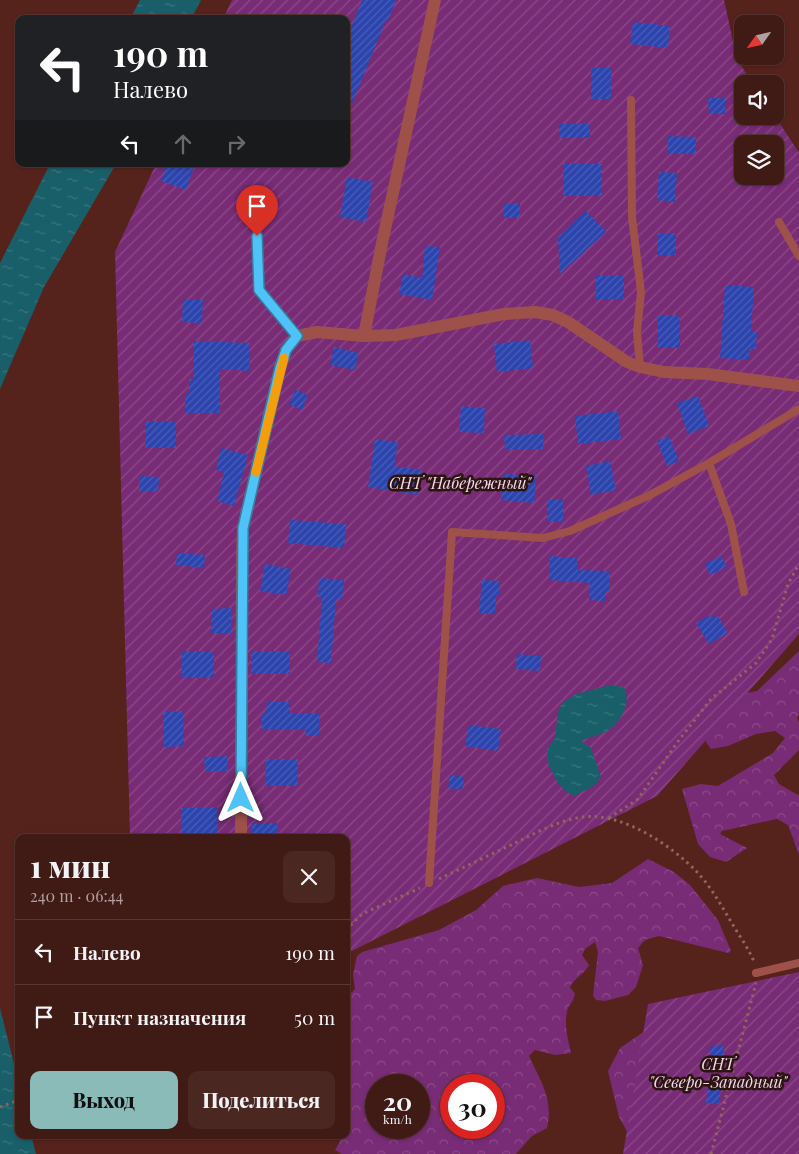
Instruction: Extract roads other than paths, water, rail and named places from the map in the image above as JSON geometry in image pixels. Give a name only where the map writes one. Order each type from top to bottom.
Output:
[{"type":"street","points":[[364,336],[382,243],[435,0]]},
{"type":"street","points":[[241,834],[243,528],[280,368],[286,350],[297,336],[317,332],[364,336],[396,335],[504,314],[535,312],[553,315],[568,322],[627,362],[640,367],[664,372],[799,386]]},
{"type":"lane","points":[[631,100],[632,217],[641,292],[638,332],[640,367]]},
{"type":"lane","points":[[255,200],[259,290],[297,336]]},
{"type":"lane","points":[[779,222],[799,256]]},
{"type":"lane","points":[[429,884],[452,532],[543,538],[570,531],[650,495],[799,409]]},
{"type":"lane","points":[[708,463],[731,524],[744,592]]},
{"type":"lane","points":[[756,973],[799,963]]},
{"type":"water","points":[[140,0],[201,0],[193,15],[132,15]]},
{"type":"water","points":[[48,167],[114,167],[44,287],[0,389],[0,263]]},
{"type":"water","points":[[610,685],[624,687],[627,699],[624,712],[617,723],[604,733],[581,741],[591,748],[601,777],[592,787],[575,796],[566,792],[556,780],[548,763],[547,750],[555,737],[558,712],[562,703],[576,694]]},
{"type":"water","points":[[0,1008],[15,1068],[15,1139],[32,1139],[36,1154],[0,1154]]},
{"type":"park label","name":"СНТ \"Набережный\"","points":[[460,483]]},
{"type":"park label","name":"СНТ \"Северо-Западный\"","points":[[718,1073]]}]
